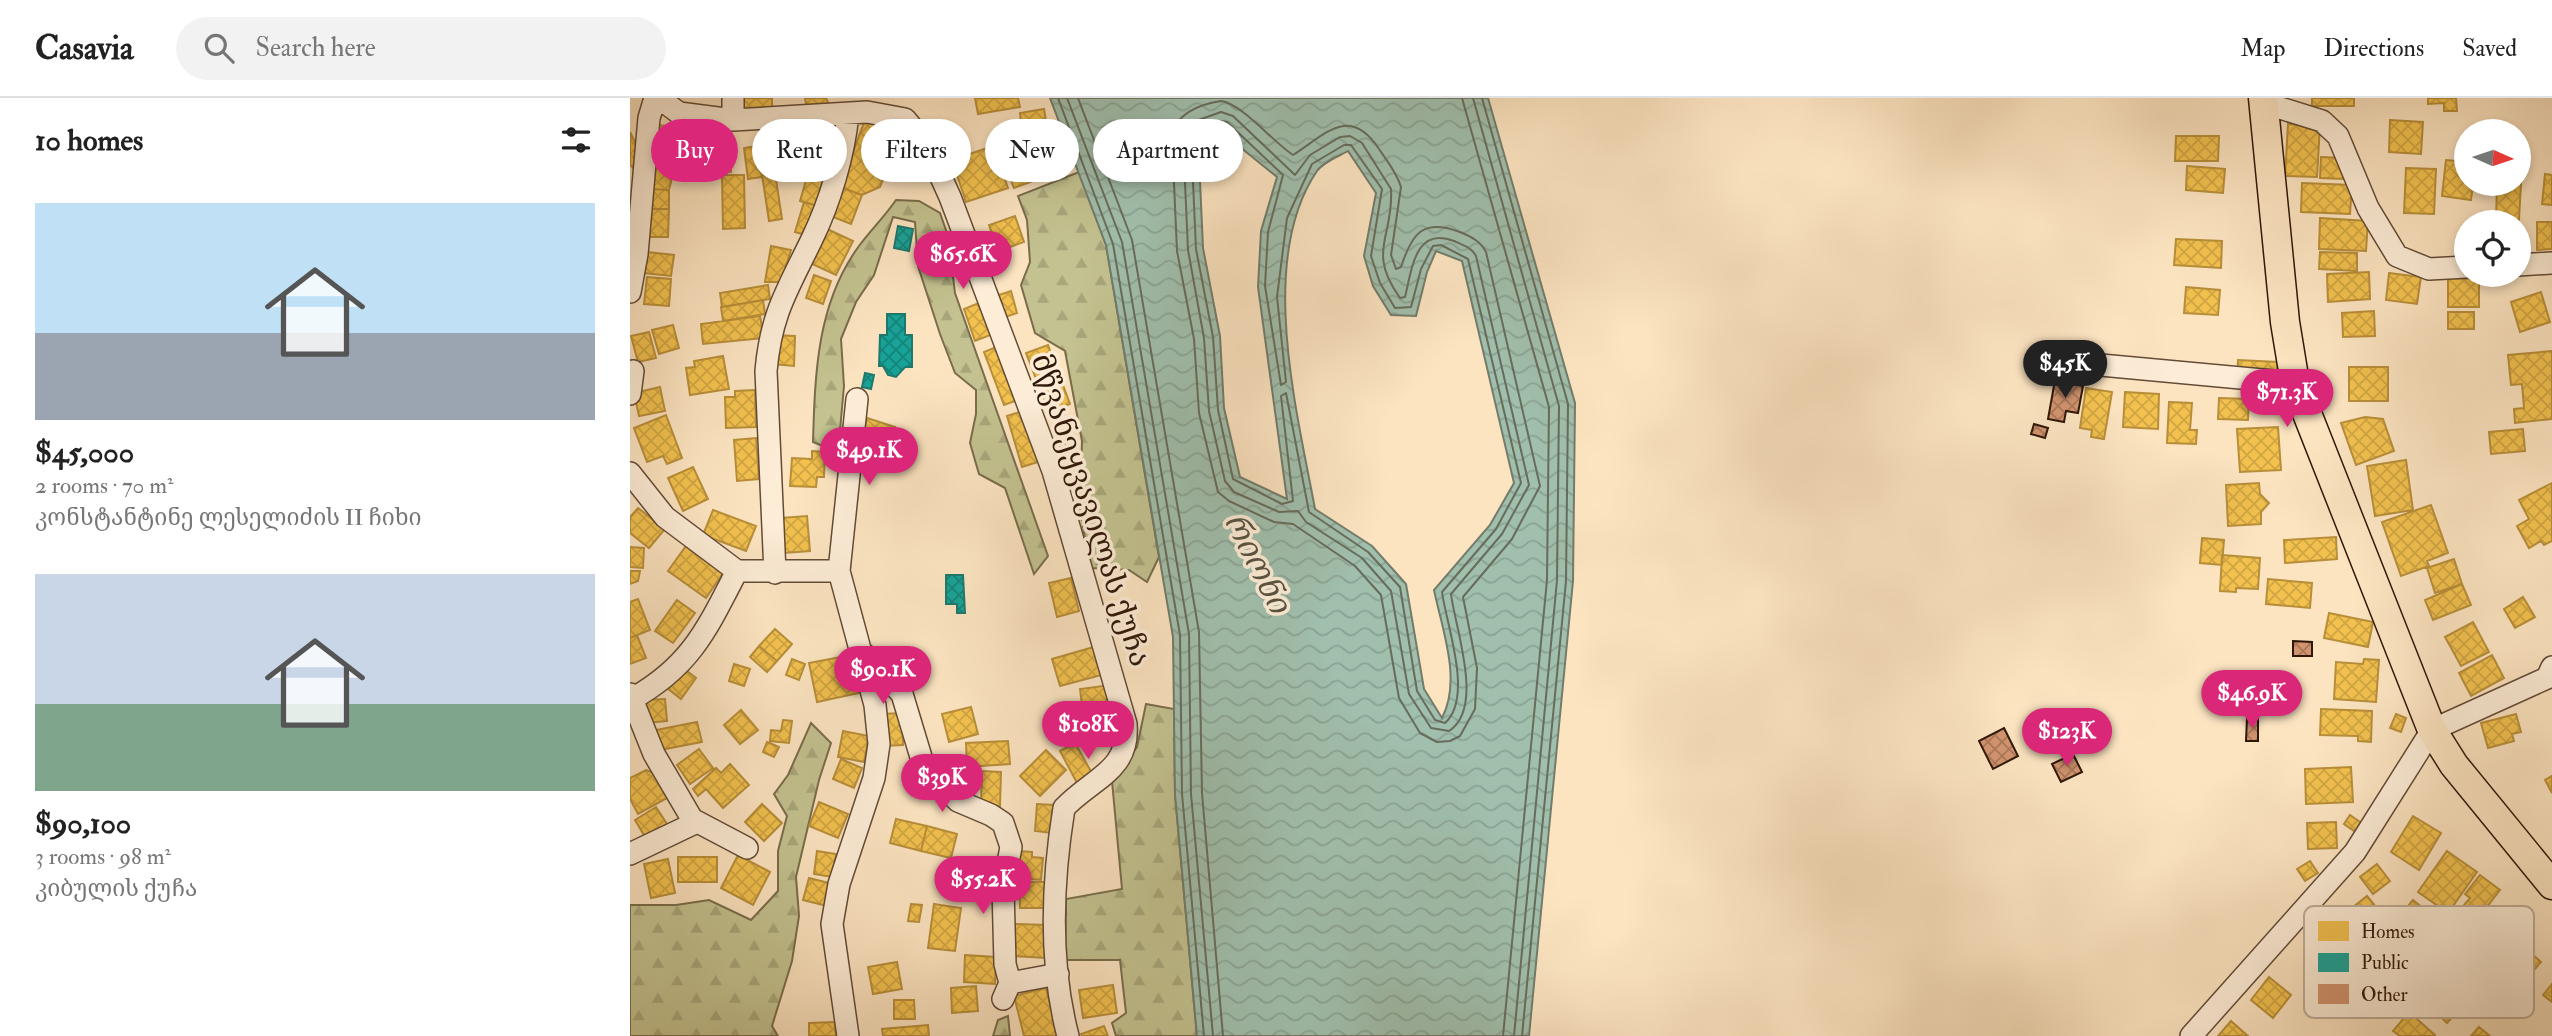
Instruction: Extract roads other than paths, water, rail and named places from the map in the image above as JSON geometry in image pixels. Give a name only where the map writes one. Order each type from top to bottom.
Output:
[{"type":"main road","points":[[2264,100],[2285,322],[2295,383],[2432,730],[2454,765],[2552,885]]},
{"type":"street","name":"მწვანეყვავილას ქუჩა","points":[[657,98],[679,113],[725,119]]},
{"type":"street","points":[[630,292],[637,254],[649,118],[657,98]]},
{"type":"street","points":[[733,98],[733,119]]},
{"type":"street","points":[[2264,100],[2322,121],[2338,136],[2368,208],[2397,256],[2429,268],[2454,267]]},
{"type":"street","name":"მწვანეყვავილას ქუჩა","points":[[738,120],[858,113],[905,119],[926,144],[950,197],[1053,471],[1126,724],[1127,741],[1121,757],[1110,770],[1064,808],[1056,858],[1058,974],[1068,1036]]},
{"type":"street","points":[[775,573],[766,371],[769,342],[776,309],[812,238],[846,135],[858,113]]},
{"type":"street","points":[[2531,265],[2552,264]]},
{"type":"street","points":[[2090,364],[2295,383]]},
{"type":"street","points":[[630,394],[634,371]]},
{"type":"street","points":[[848,1036],[832,925],[839,884],[874,778],[879,744],[874,705],[839,571],[858,399]]},
{"type":"street","points":[[630,473],[665,517],[737,572],[839,571]]},
{"type":"street","points":[[737,572],[711,622],[684,663],[657,685],[631,697],[654,754],[697,822],[747,848]]},
{"type":"street","points":[[860,649],[902,694],[924,767],[958,801],[1003,823],[1011,847],[1003,889],[1006,991],[1058,974]]},
{"type":"street","points":[[2307,906],[2355,852],[2432,730],[2547,678],[2552,667]]},
{"type":"street","points":[[630,854],[697,822]]},
{"type":"street","points":[[2192,1036],[2304,910]]},
{"type":"water","name":"რიონი","points":[[1050,98],[1488,98],[1575,403],[1573,581],[1529,1036],[1197,1036],[1175,794],[1173,637],[1106,245],[1079,174],[1079,119],[1058,119]],"holes":[[[1093,119],[1243,119],[1243,149],[1277,177],[1261,231],[1258,287],[1287,499],[1240,477],[1224,408],[1220,336],[1203,248],[1200,182],[1093,182]],[[1348,151],[1376,193],[1364,256],[1373,286],[1391,315],[1416,316],[1427,272],[1436,251],[1462,261],[1514,483],[1490,525],[1434,590],[1450,671],[1448,703],[1442,718],[1424,689],[1406,584],[1372,546],[1315,509],[1292,382],[1285,291],[1289,247],[1299,207],[1317,171],[1327,162]]]}]
